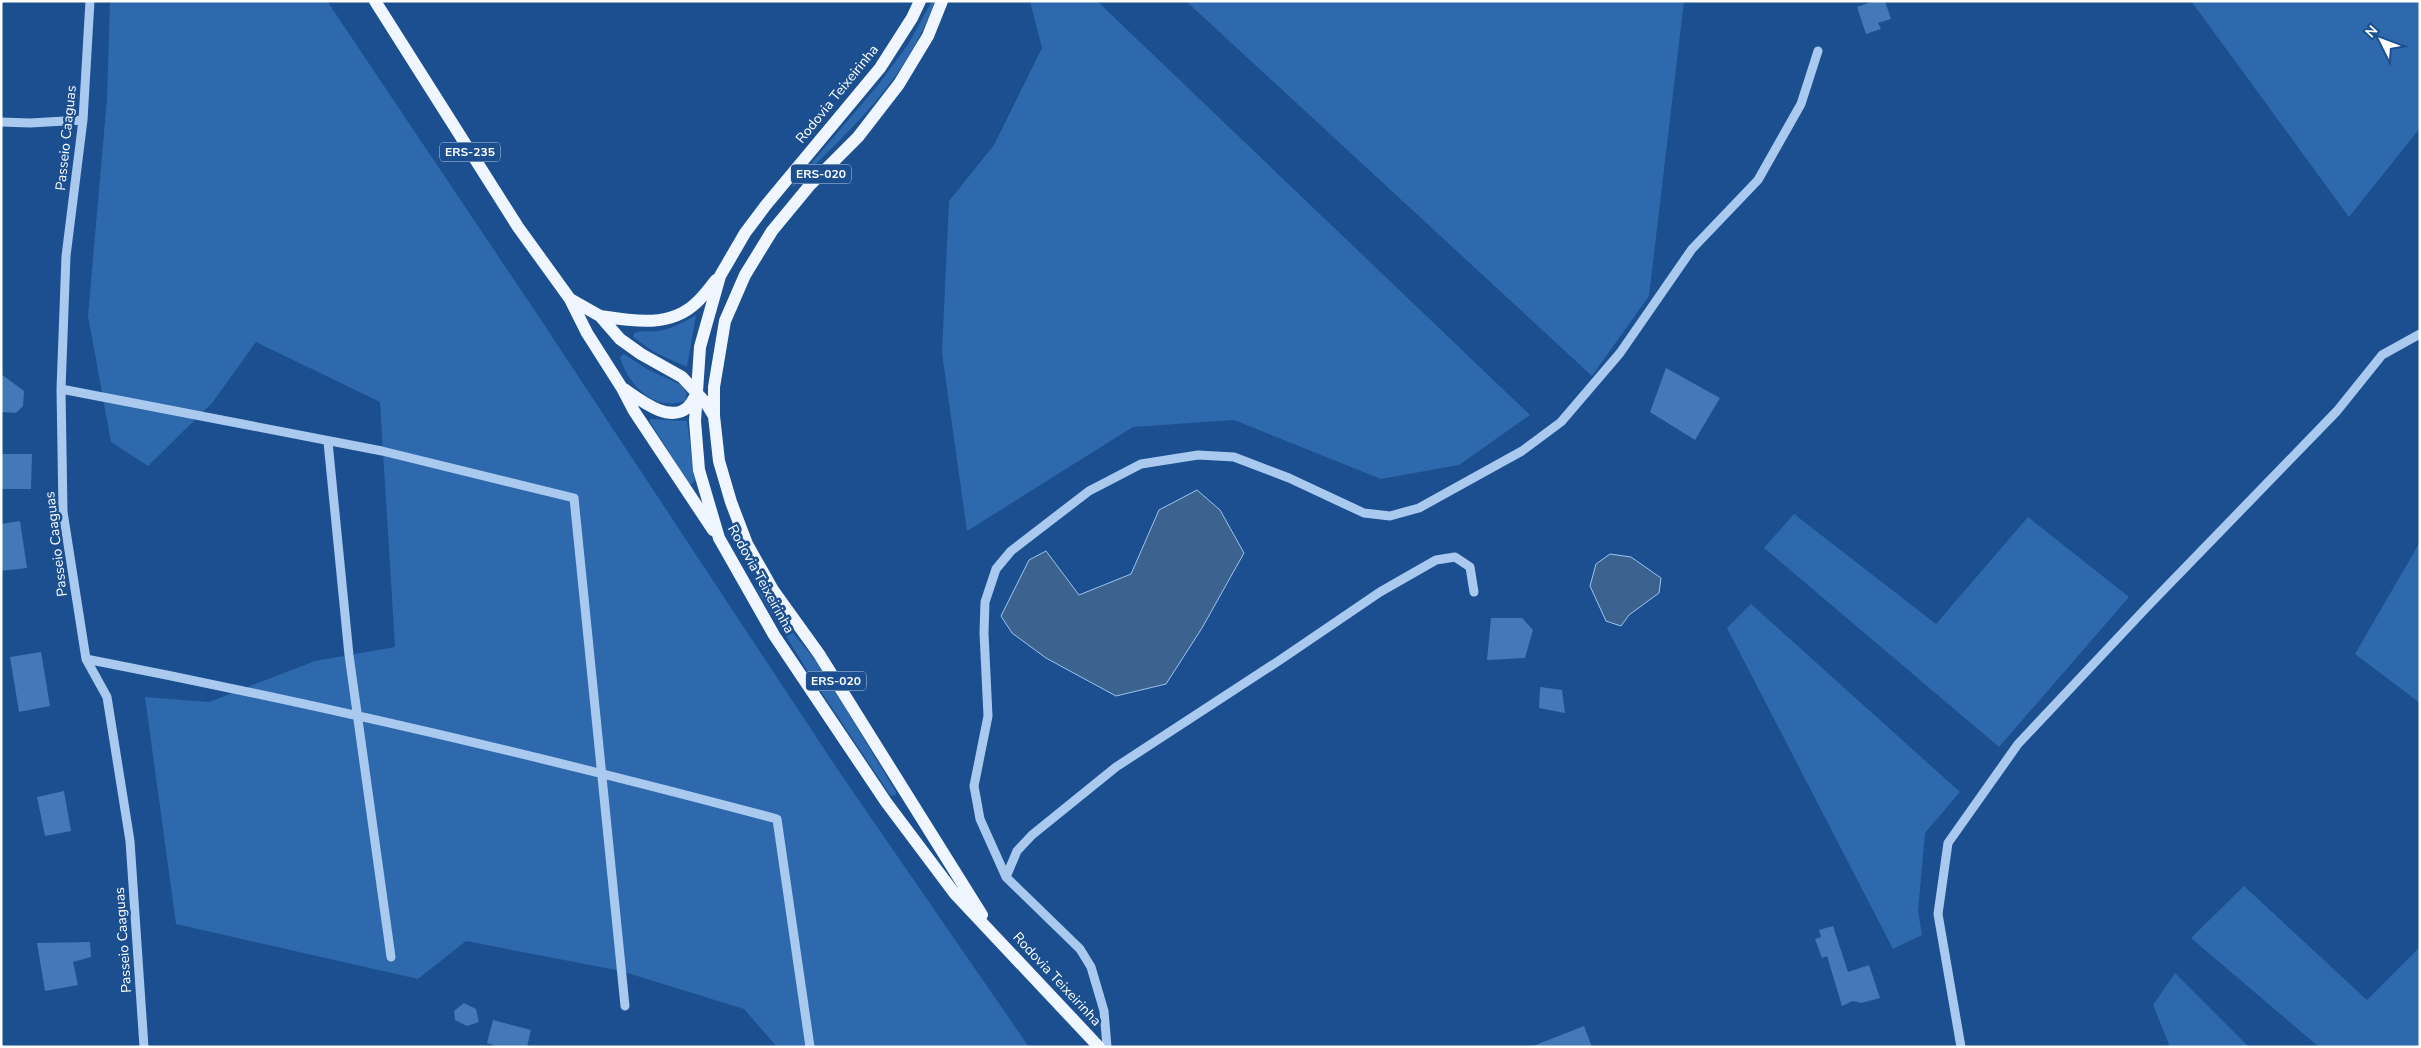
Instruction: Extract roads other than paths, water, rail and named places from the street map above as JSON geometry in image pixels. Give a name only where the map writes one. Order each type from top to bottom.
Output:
[{"type":"main road","name":"ERS-235","points":[[375,1],[518,227],[570,299],[587,333],[622,388],[634,411],[718,538]]},
{"type":"main road","name":"Rodovia Teixeirinha","points":[[920,1],[912,18],[880,68],[766,204],[720,276],[700,347],[695,421],[699,470],[718,538],[774,634],[886,802],[955,894],[1099,1047]]},
{"type":"main road","name":"Rodovia Teixeirinha","points":[[942,1],[928,36],[899,84],[858,137],[810,185],[772,231],[745,275],[725,321],[714,387],[714,416],[719,461],[730,502],[748,544],[774,590],[819,654],[992,932]]},
{"type":"main road","points":[[600,316],[648,323],[673,316],[695,304],[720,276]]},
{"type":"main road","name":"ERS-235","points":[[570,299],[600,316],[620,339],[641,354],[682,377],[697,393]]},
{"type":"main road","points":[[622,388],[657,410],[680,411],[688,407],[719,357]]},
{"type":"main road","points":[[697,393],[714,416]]},
{"type":"street","name":"Passeio Caaguas","points":[[90,1],[83,120],[66,256],[61,389],[63,512],[86,659],[107,697],[130,841],[144,1047]]},
{"type":"street","points":[[1107,1047],[1104,1011],[1091,967],[1080,949],[1006,877],[980,819],[974,786],[988,716],[984,633],[985,602],[996,569],[1010,550],[1089,491],[1141,464],[1198,455],[1234,457],[1288,478],[1364,514],[1390,516],[1419,508],[1522,450],[1567,415],[1620,353],[1692,249],[1758,180],[1801,104],[1818,51]]},
{"type":"street","points":[[1,122],[30,123],[83,120]]},
{"type":"street","points":[[1961,1047],[1938,914],[1948,843],[2018,744],[2147,607],[2337,411],[2382,355],[2420,334]]},
{"type":"street","points":[[61,389],[382,451],[574,498],[625,1006]]},
{"type":"street","points":[[328,442],[358,717],[391,956]]},
{"type":"street","points":[[1006,877],[1017,851],[1032,835],[1116,767],[1380,592],[1436,560],[1455,557],[1470,567],[1474,592]]},
{"type":"street","points":[[86,659],[242,689],[603,773],[777,819],[810,1047]]}]
